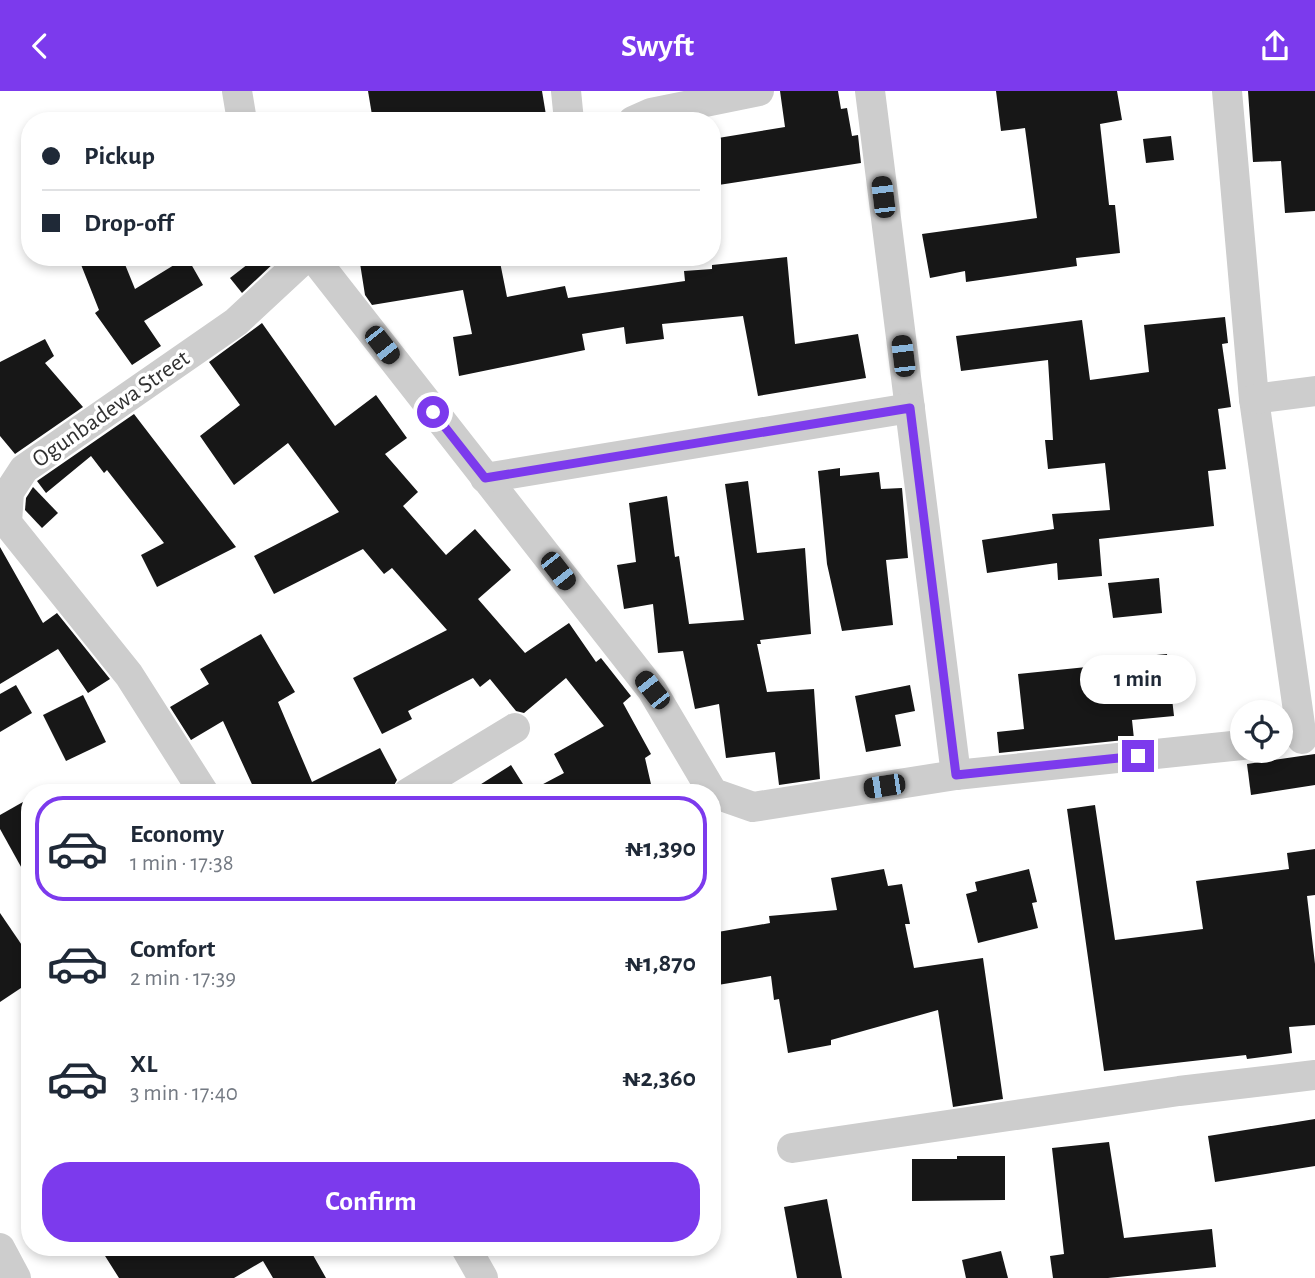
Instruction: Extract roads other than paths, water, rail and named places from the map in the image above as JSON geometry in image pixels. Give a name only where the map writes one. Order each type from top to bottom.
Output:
[{"type":"street","points":[[237,91],[240,112]]},
{"type":"street","points":[[566,91],[568,112]]},
{"type":"street","points":[[656,112],[760,91]]},
{"type":"street","points":[[870,91],[956,775]]},
{"type":"street","points":[[1227,91],[1254,399],[1299,739]]},
{"type":"street","name":"Ogunbadewa Street","points":[[198,784],[128,675],[3,525],[9,492],[24,469],[236,322],[296,266]]},
{"type":"street","points":[[320,266],[652,690],[708,784]]},
{"type":"street","points":[[1254,399],[1315,391]]},
{"type":"street","points":[[485,478],[910,408]]},
{"type":"street","points":[[423,784],[515,727]]},
{"type":"street","points":[[721,796],[753,807],[956,775],[1230,746]]},
{"type":"street","points":[[792,1148],[1179,1091],[1315,1075]]},
{"type":"street","points":[[0,1248],[16,1278]]},
{"type":"street","points":[[471,1256],[483,1278]]}]
